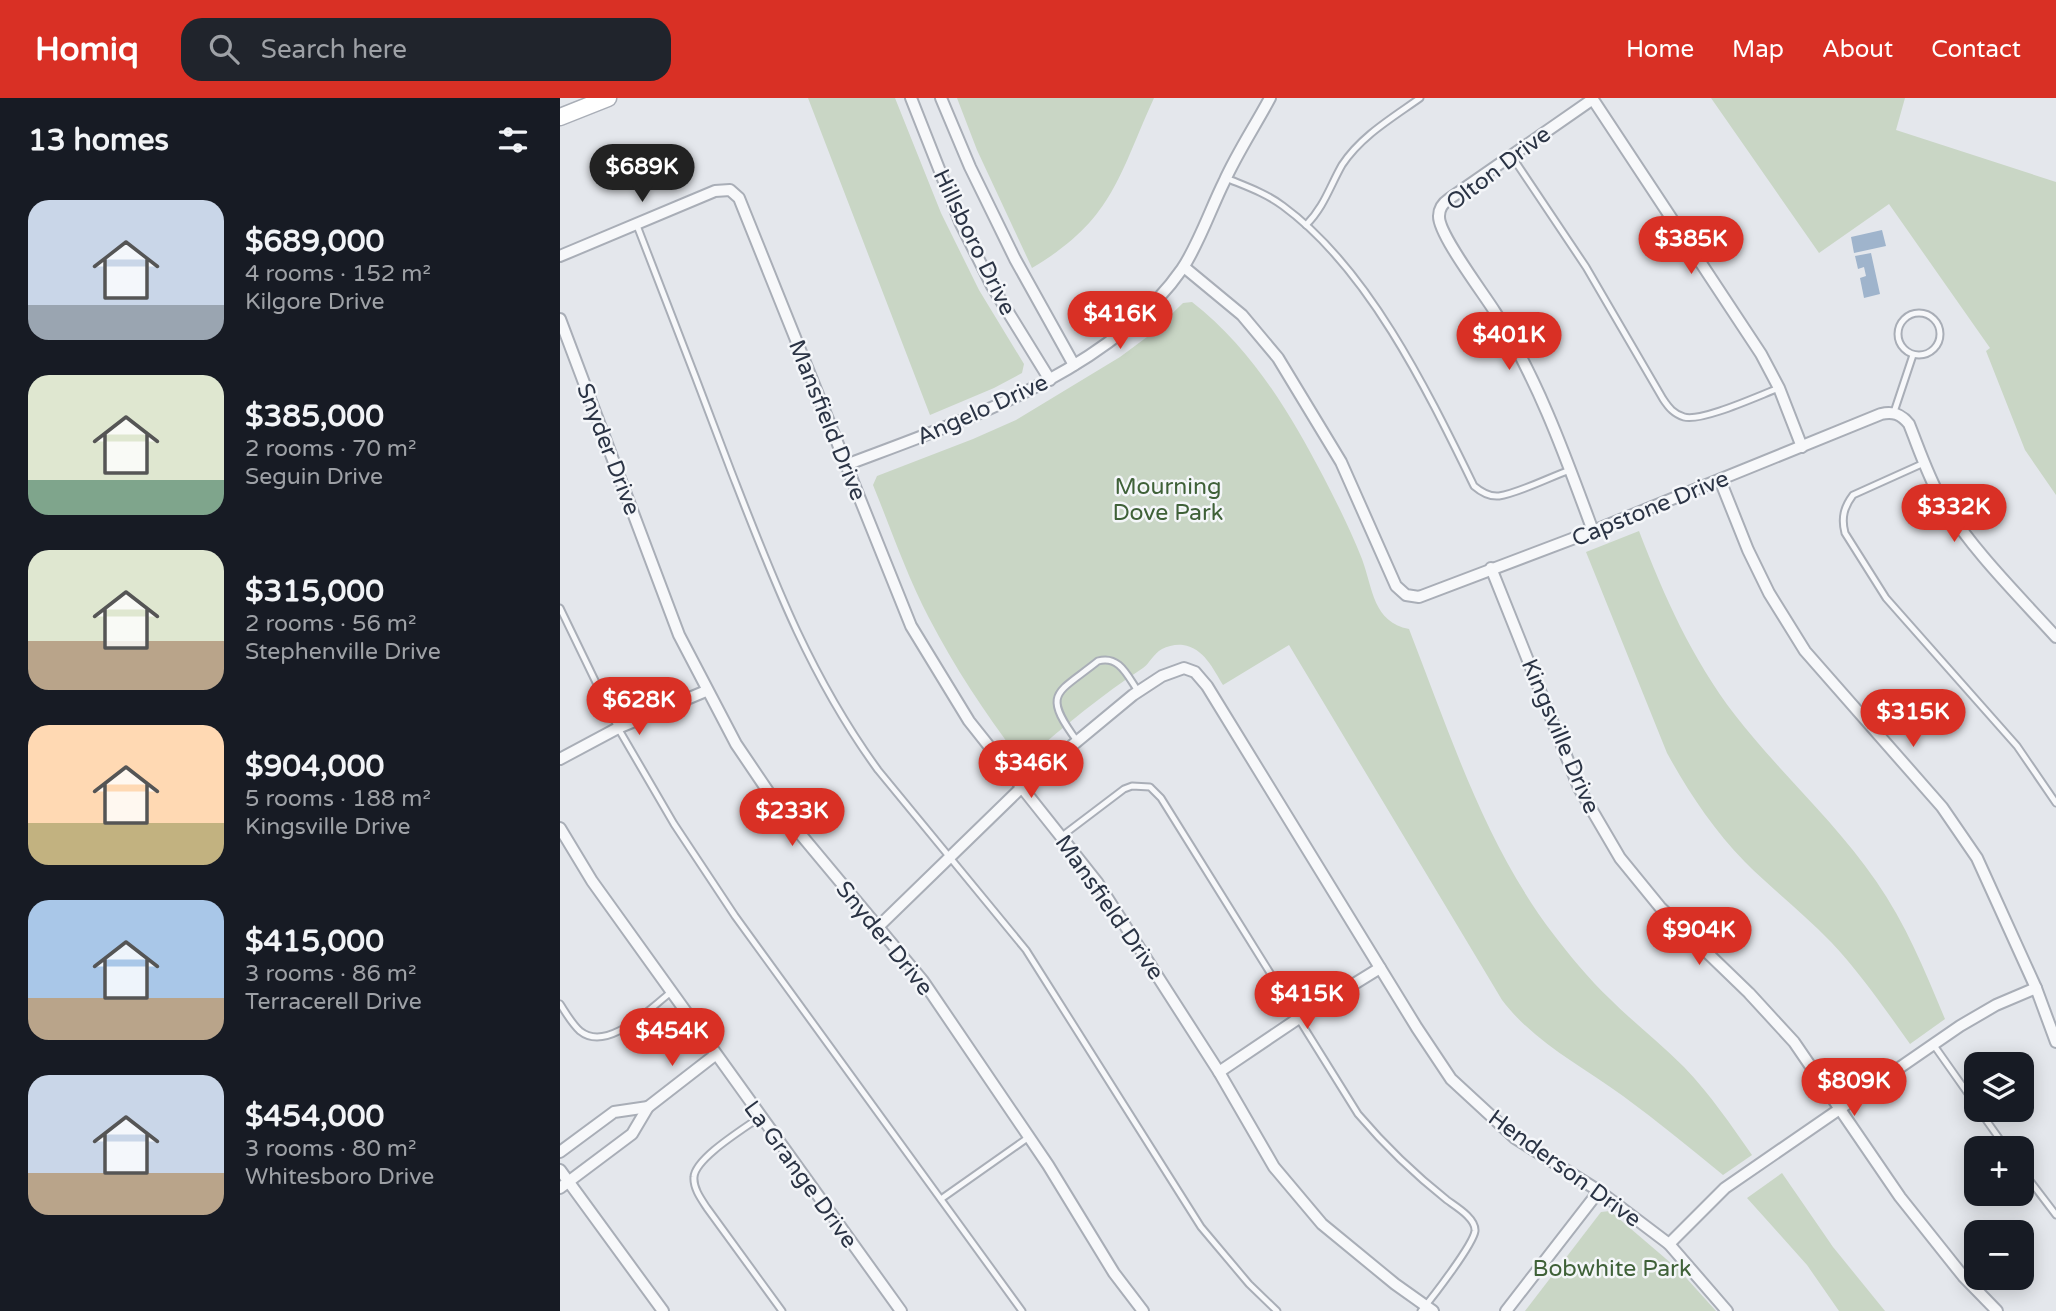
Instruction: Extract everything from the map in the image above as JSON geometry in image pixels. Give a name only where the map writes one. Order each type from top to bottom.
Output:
[{"type":"main road","points":[[560,117],[608,98]]},
{"type":"street","name":"Hillsboro Drive","points":[[911,98],[960,222],[992,286],[1049,380]]},
{"type":"street","name":"Hillsboro Drive","points":[[942,98],[1015,259],[1074,365]]},
{"type":"street","name":"Angelo Drive","points":[[846,465],[990,409],[1049,380],[1129,325],[1184,267],[1226,178],[1270,98]]},
{"type":"street","name":"Olton Drive","points":[[1570,470],[1523,364],[1498,316],[1443,231],[1438,214],[1444,202],[1593,98]]},
{"type":"street","points":[[1593,98],[1761,354],[1779,387],[1802,447]]},
{"type":"street","name":"Mansfield Drive","points":[[636,223],[715,191],[730,190],[738,198],[911,626],[969,721],[1097,882],[1219,1072],[1274,1167],[1322,1224],[1427,1309]]},
{"type":"street","points":[[560,256],[636,223]]},
{"type":"street","name":"Capstone Drive","points":[[1184,267],[1242,315],[1278,358],[1341,462],[1396,586],[1406,595],[1419,597],[1593,531],[1881,414],[1894,412]]},
{"type":"street","name":"Snyder Drive","points":[[560,319],[679,635],[736,744],[782,812],[923,981],[1029,1137],[1114,1273],[1143,1311]]},
{"type":"street","points":[[1894,412],[1903,417],[1909,425],[1940,496],[1955,521],[1992,567],[2056,637]]},
{"type":"street","points":[[1570,470],[1593,531]]},
{"type":"street","points":[[1720,480],[1748,550],[1805,651],[1942,807],[1977,858],[2036,988],[2056,1042]]},
{"type":"street","name":"Kingsville Drive","points":[[1490,568],[1579,788],[1620,858],[1660,907],[1770,1013],[1841,1108],[1900,1197],[1963,1276],[1997,1311]]},
{"type":"street","name":"Henderson Drive","points":[[1138,691],[1163,676],[1184,668],[1195,672],[1208,686],[1434,1057],[1451,1080],[1515,1138],[1599,1191],[1669,1244],[1727,1311]]},
{"type":"street","points":[[560,759],[618,728],[706,691]]},
{"type":"street","points":[[878,927],[1021,787],[1138,691]]},
{"type":"street","name":"La Grange Drive","points":[[560,828],[592,881],[670,993],[901,1311]]},
{"type":"street","points":[[1219,1072],[1380,968]]},
{"type":"street","points":[[1669,1244],[1725,1188],[1933,1044],[1996,1005],[2036,988]]},
{"type":"street","points":[[564,1185],[632,1134],[648,1107],[715,1055]]},
{"type":"street","points":[[560,1152],[614,1112],[648,1107]]},
{"type":"street","points":[[560,1170],[564,1185],[663,1311]]},
{"type":"street","points":[[1506,1311],[1599,1191]]},
{"type":"lane","points":[[1306,225],[1322,208],[1342,166],[1354,149],[1367,136],[1420,98]]},
{"type":"lane","points":[[1511,155],[1586,267],[1663,399],[1674,413],[1686,418],[1702,416],[1779,387]]},
{"type":"lane","points":[[1226,178],[1268,196],[1306,225],[1354,278],[1395,337],[1478,490],[1500,496],[1570,470]]},
{"type":"lane","points":[[636,223],[801,644],[853,737],[1041,972],[1201,1227],[1249,1284],[1277,1311]]},
{"type":"lane","points":[[1913,313],[1929,315],[1939,327],[1939,342],[1928,354],[1913,355],[1900,345],[1898,338],[1901,322],[1913,313]]},
{"type":"lane","points":[[1894,412],[1913,355]]},
{"type":"lane","points":[[1924,462],[1853,495],[1847,503],[1842,521],[1845,533],[1886,598],[2017,746],[2056,803]]},
{"type":"lane","points":[[560,608],[618,728],[674,824],[735,916],[1022,1311]]},
{"type":"lane","points":[[1077,741],[1060,718],[1055,705],[1058,692],[1098,661],[1105,659],[1112,659],[1119,664],[1138,691]]},
{"type":"lane","points":[[1062,836],[1124,789],[1142,786],[1155,790],[1340,1086],[1374,1133],[1398,1159],[1465,1214],[1474,1225],[1474,1233],[1468,1246],[1427,1309]]},
{"type":"lane","points":[[560,1004],[582,1032],[603,1038],[617,1032],[670,993]]},
{"type":"lane","points":[[1933,1044],[1964,1088]]},
{"type":"lane","points":[[760,1117],[704,1158],[696,1167],[694,1179],[697,1191],[707,1208],[782,1311]]},
{"type":"lane","points":[[942,1199],[1029,1137]]},
{"type":"lane","points":[[2034,1186],[2056,1215]]},
{"type":"green space","points":[[808,98],[895,98],[941,213],[979,290],[1024,364],[1022,373],[930,415]]},
{"type":"green space","points":[[957,98],[1154,98],[1121,174],[1097,214],[1059,250],[1032,268],[977,150]]},
{"type":"green space","points":[[1711,98],[1905,98],[1896,130],[2056,182],[2056,495],[2025,450],[1986,351],[1990,348],[1889,204],[1819,253]]},
{"type":"green space","name":"Mourning Dove Park","points":[[1192,302],[1233,339],[1250,360],[1282,405],[1310,452],[1353,538],[1381,612],[1397,625],[1409,629],[1471,788],[1508,864],[1530,900],[1580,968],[1694,1077],[1752,1155],[1723,1175],[1636,1105],[1543,1041],[1502,1000],[1289,645],[1223,685],[1197,650],[1180,645],[1164,648],[1143,668],[1084,711],[1028,758],[1019,758],[960,672],[929,618],[906,569],[873,485],[877,476],[1016,420],[1120,357],[1151,334],[1183,303]]},
{"type":"green space","points":[[1639,531],[1680,626],[1705,672],[1752,736],[1860,859],[1887,897],[1906,931],[1945,1019],[1910,1044],[1842,954],[1722,837],[1667,753],[1586,552]]},
{"type":"green space","points":[[1782,1173],[1833,1247],[1885,1311],[1839,1311],[1807,1265],[1747,1198]]},
{"type":"green space","name":"Bobwhite Park","points":[[1610,1211],[1679,1270],[1716,1311],[1525,1311],[1601,1212]]},
{"type":"water","points":[[1882,230],[1886,246],[1854,253],[1851,237]]},
{"type":"water","points":[[1871,253],[1880,294],[1864,298],[1860,278],[1866,276],[1864,267],[1858,269],[1855,256]]}]
